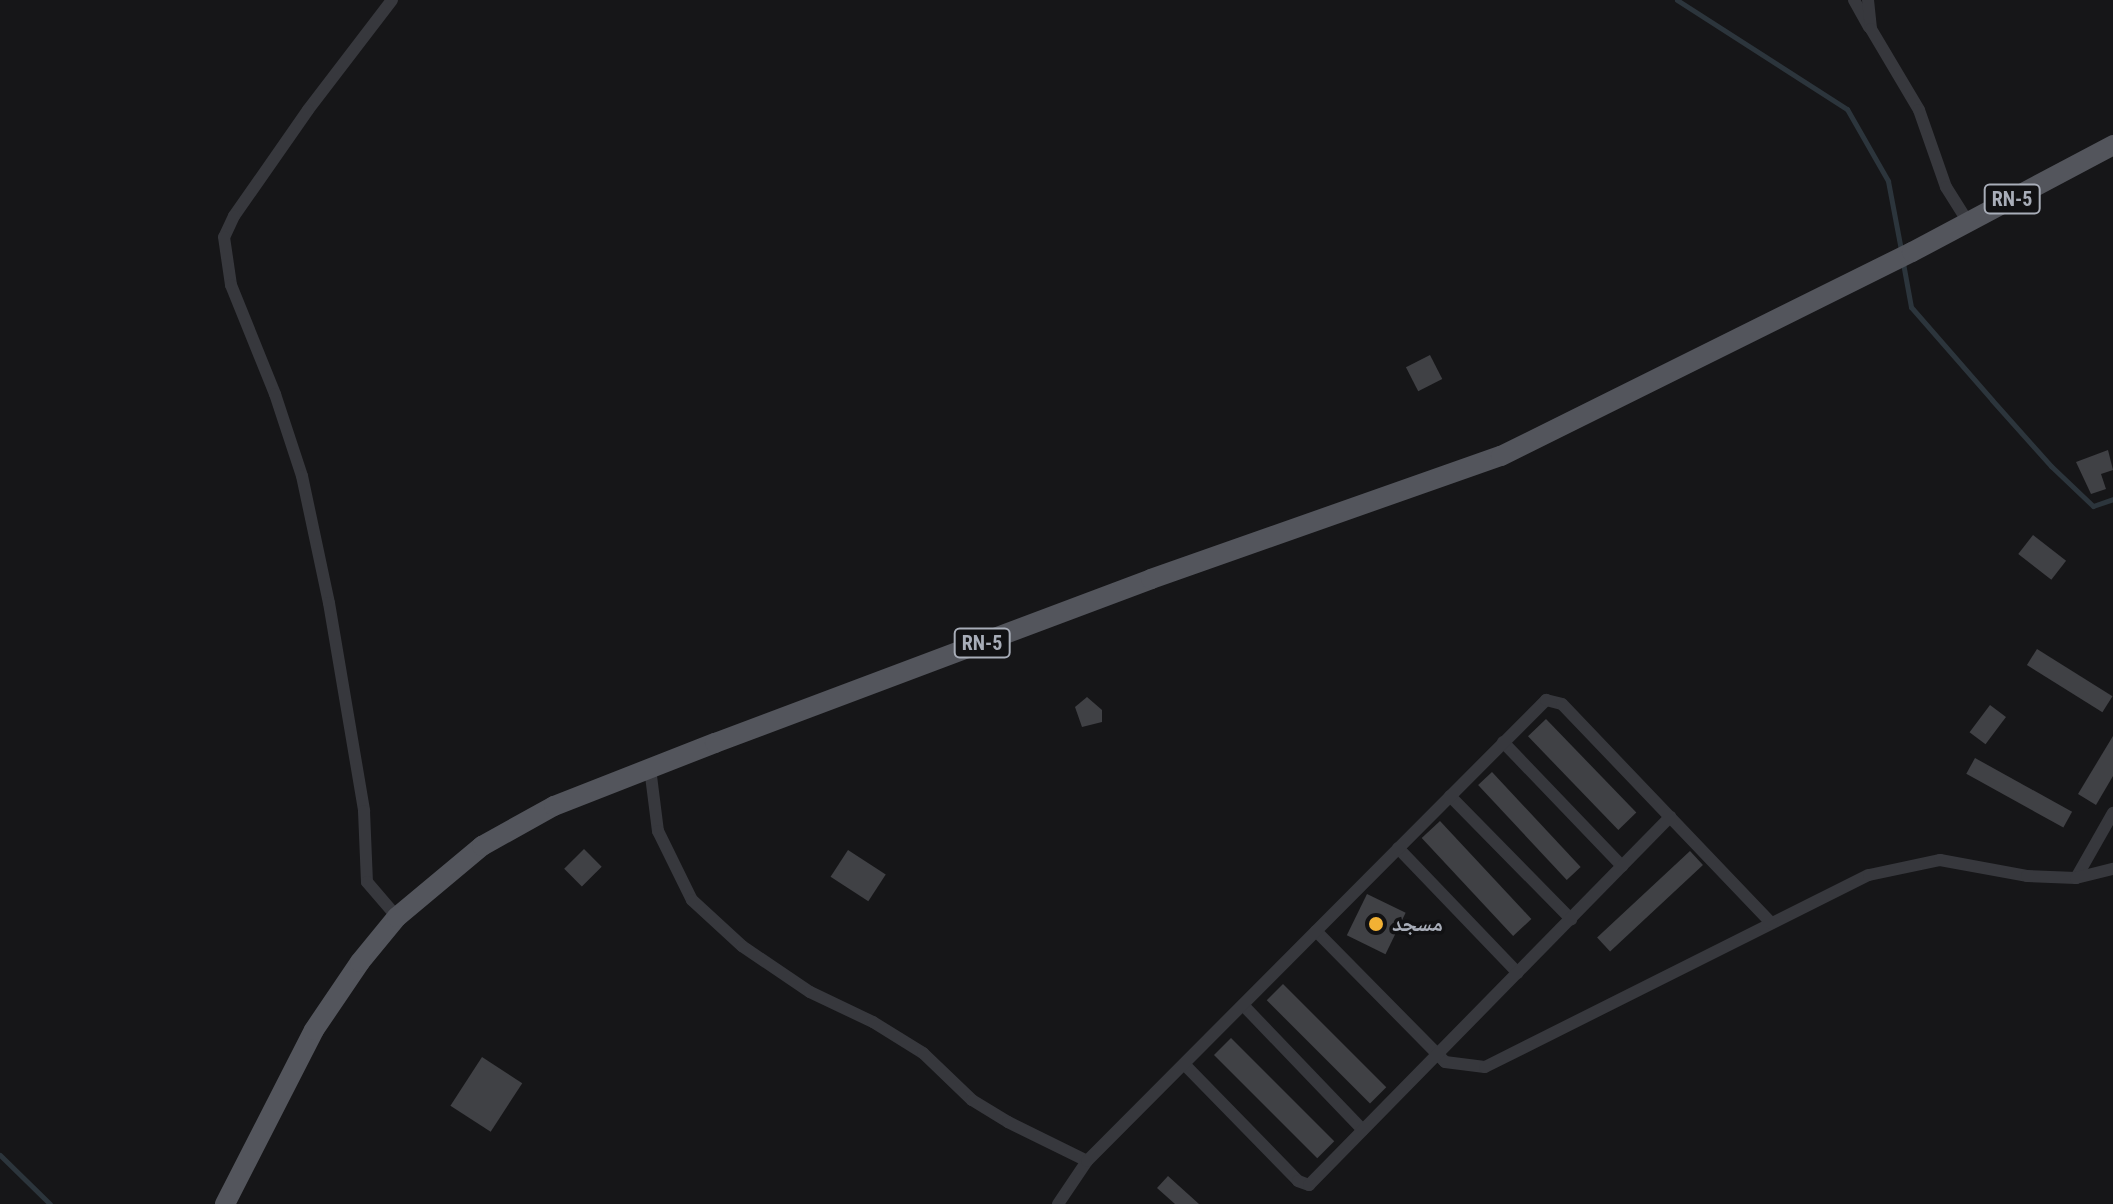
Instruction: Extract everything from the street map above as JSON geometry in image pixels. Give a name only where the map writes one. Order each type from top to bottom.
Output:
[{"type":"main road","name":"RN-5","points":[[225,1204],[314,1030],[397,917],[482,846],[554,806],[650,768],[1151,579],[1501,456],[1912,252],[2113,145]]},
{"type":"street","points":[[392,0],[308,110],[234,216],[224,237],[231,285],[275,394],[302,476],[329,603],[361,796],[367,882],[397,917]]},
{"type":"street","points":[[1854,0],[1919,110],[1946,187],[1968,222]]},
{"type":"street","points":[[1868,0],[1871,29]]},
{"type":"street","points":[[1058,1204],[1087,1161],[1546,700],[1562,704],[1771,923]]},
{"type":"street","points":[[1503,742],[1622,866]]},
{"type":"street","points":[[650,768],[658,831],[692,900],[742,946],[810,992],[873,1022],[923,1053],[972,1100],[1008,1122],[1087,1161]]},
{"type":"street","points":[[1450,796],[1571,919]]},
{"type":"street","points":[[2076,878],[2113,813]]},
{"type":"street","points":[[1184,1064],[1298,1181],[1309,1185],[1670,817]]},
{"type":"street","points":[[1398,848],[1518,973]]},
{"type":"street","points":[[1316,931],[1445,1062],[1485,1067],[1869,875],[1940,860],[2027,876],[2076,878],[2113,869]]},
{"type":"street","points":[[1243,1005],[1363,1130]]},
{"type":"building","points":[[1430,355],[1442,379],[1418,391],[1406,367]]},
{"type":"building","points":[[2108,450],[2113,470],[2101,474],[2106,489],[2091,494],[2076,462]]},
{"type":"building","points":[[2033,535],[2066,561],[2051,580],[2018,554]]},
{"type":"building","points":[[2037,649],[2112,696],[2102,712],[2027,665]]},
{"type":"building","points":[[1087,697],[1102,710],[1102,722],[1082,727],[1075,707]]},
{"type":"building","points":[[1990,705],[2006,717],[1986,744],[1970,732]]},
{"type":"building","points":[[1546,719],[1636,813],[1618,830],[1528,736]]},
{"type":"building","points":[[2113,736],[2113,776],[2096,805],[2078,794]]},
{"type":"building","points":[[1975,758],[2072,812],[2063,828],[1966,774]]},
{"type":"building","points":[[1492,772],[1581,867],[1567,880],[1478,785]]},
{"type":"building","points":[[1440,821],[1531,919],[1513,936],[1422,838]]},
{"type":"building","points":[[584,849],[602,867],[582,886],[564,869]]},
{"type":"building","points":[[848,850],[886,875],[868,901],[831,877]]},
{"type":"building","points":[[1690,851],[1703,865],[1610,952],[1597,938]]},
{"type":"building","name":"مسجد","points":[[1367,894],[1406,913],[1385,954],[1347,935]]},
{"type":"building","points":[[1283,984],[1386,1087],[1370,1104],[1267,1000]]},
{"type":"building","points":[[1231,1038],[1334,1141],[1317,1158],[1214,1055]]},
{"type":"building","points":[[482,1057],[522,1083],[491,1132],[450,1106]]},
{"type":"building","points":[[1168,1176],[1199,1204],[1175,1204],[1157,1188]]},
{"type":"waterway","points":[[1677,0],[1847,109],[1888,181],[1901,250]]},
{"type":"waterway","points":[[1903,263],[1911,307],[1992,400],[2051,466],[2093,506],[2113,499]]},
{"type":"waterway","points":[[0,1155],[50,1204]]},
{"type":"place","name":"مسجد","points":[[1376,924]]}]
